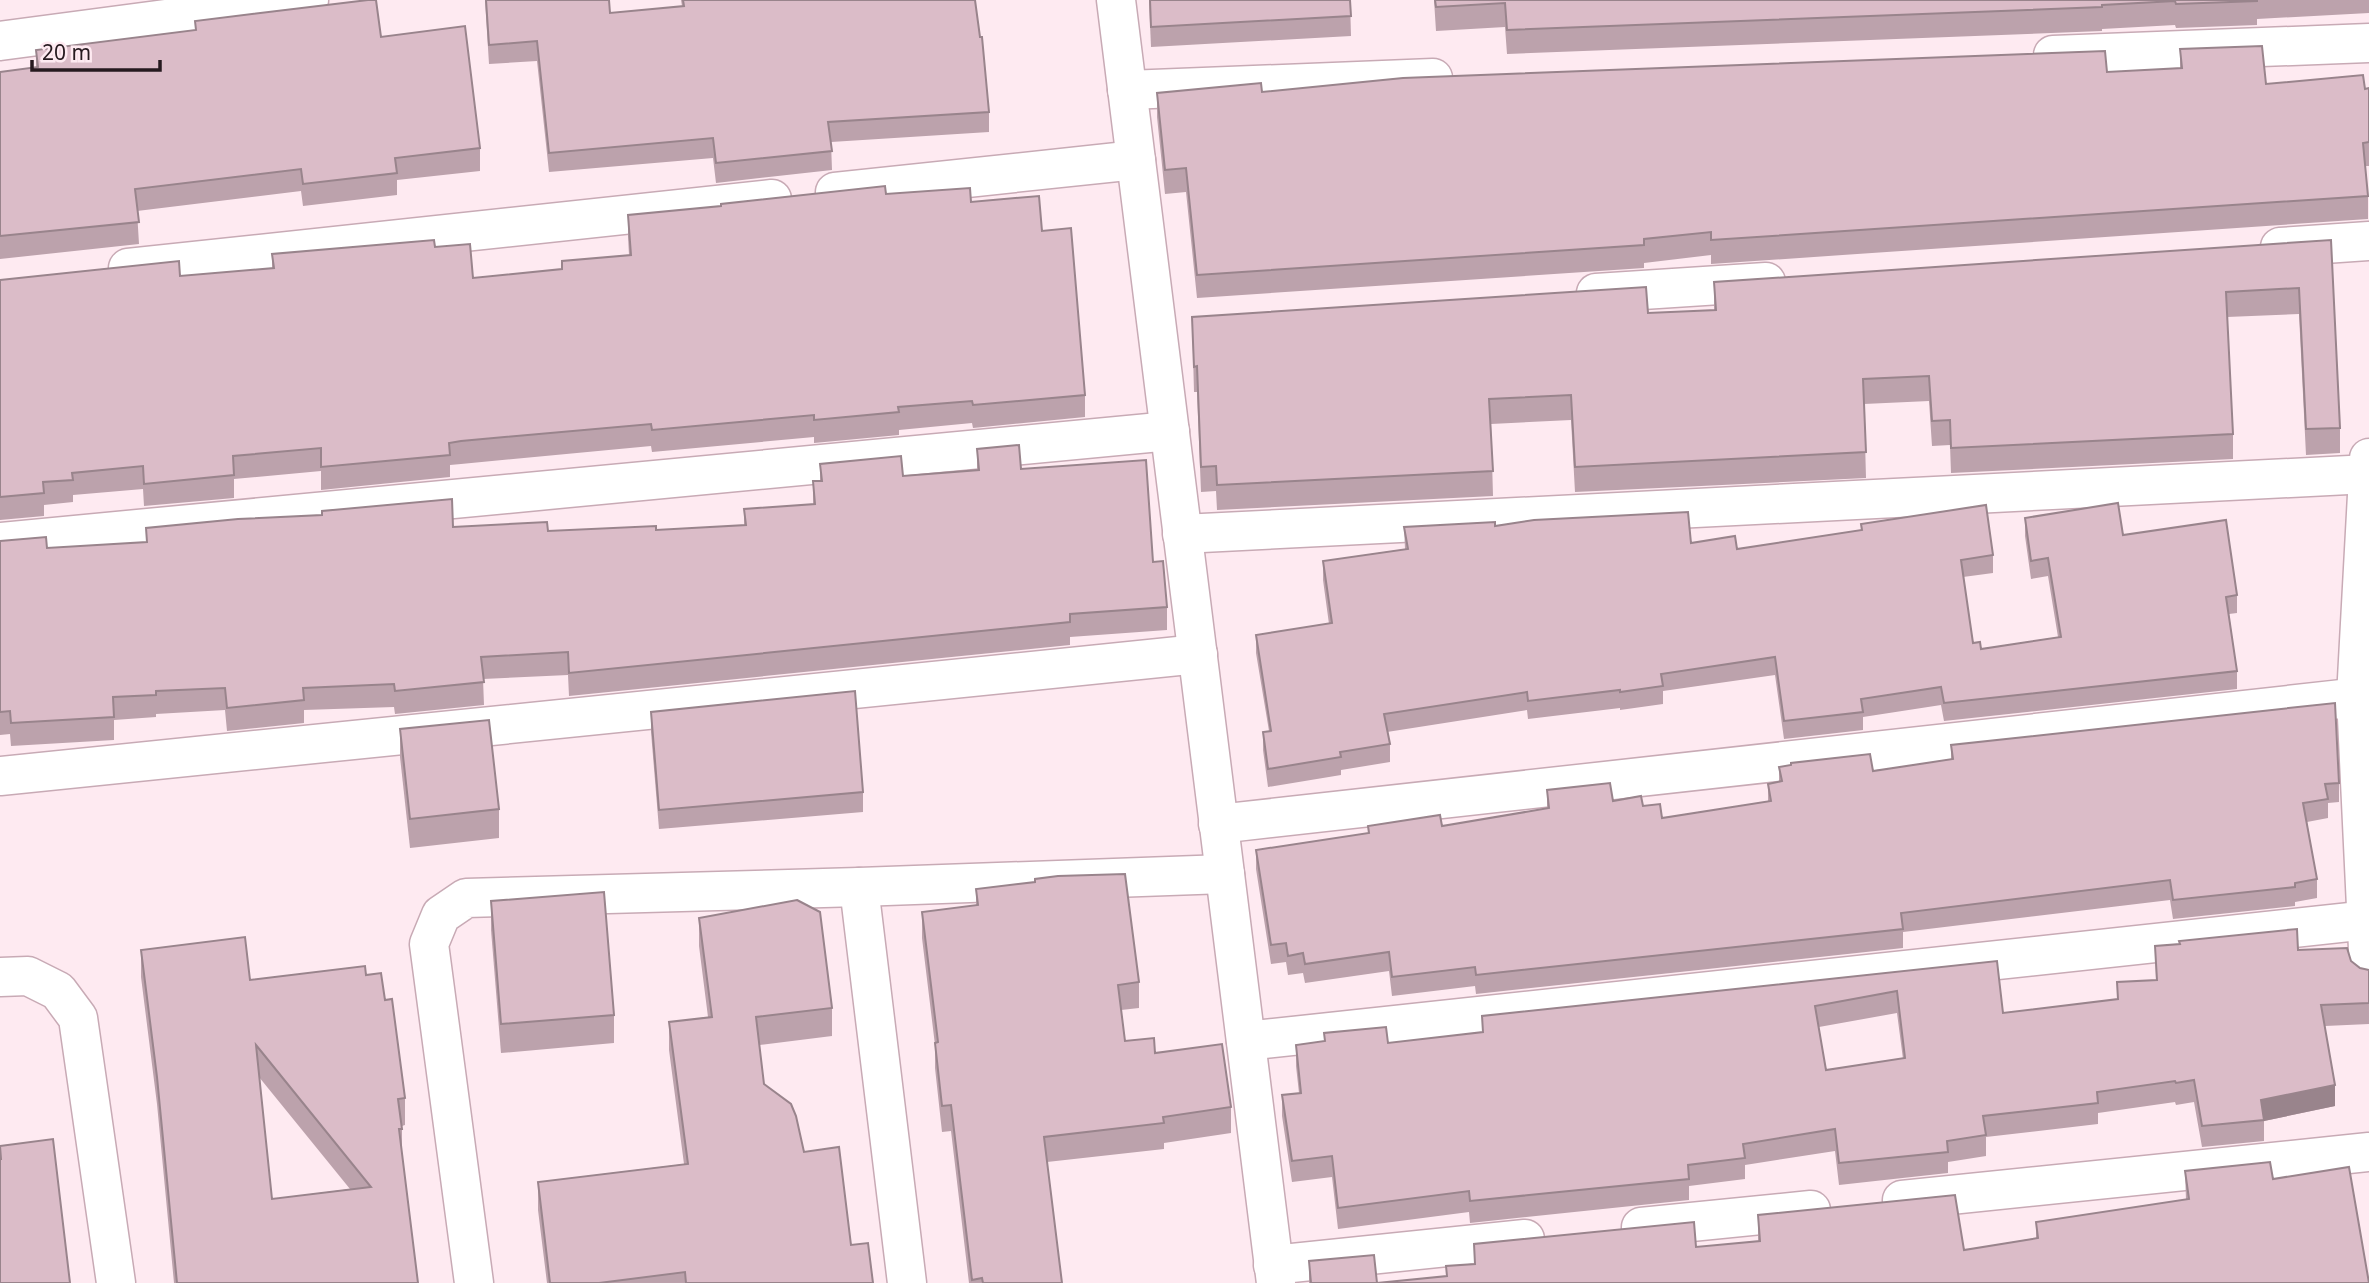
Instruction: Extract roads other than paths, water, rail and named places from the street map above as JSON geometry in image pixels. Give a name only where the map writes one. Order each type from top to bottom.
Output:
[{"type":"street","points":[[0,41],[309,0]]},
{"type":"street","points":[[1116,0],[1136,160],[1170,322],[1170,431],[1275,1274],[1565,1235]]},
{"type":"street","points":[[2020,56],[2369,43]]},
{"type":"street","points":[[1127,90],[1462,77]]},
{"type":"street","points":[[97,271],[1136,160]]},
{"type":"street","points":[[2244,249],[2369,241]]},
{"type":"street","points":[[1560,296],[1797,280]]},
{"type":"street","points":[[0,542],[1170,431]]},
{"type":"street","points":[[1182,534],[2368,469],[2362,697],[2369,970]]},
{"type":"street","points":[[0,776],[1198,654]]},
{"type":"street","points":[[1219,824],[2362,697]]},
{"type":"street","points":[[474,1283],[429,944],[441,915],[466,898],[1225,874]]},
{"type":"street","points":[[859,887],[906,1283]]},
{"type":"street","points":[[1246,1041],[2367,920]]},
{"type":"street","points":[[0,977],[28,976],[58,991],[78,1018],[116,1283]]},
{"type":"street","points":[[1606,1231],[2369,1152]]}]
